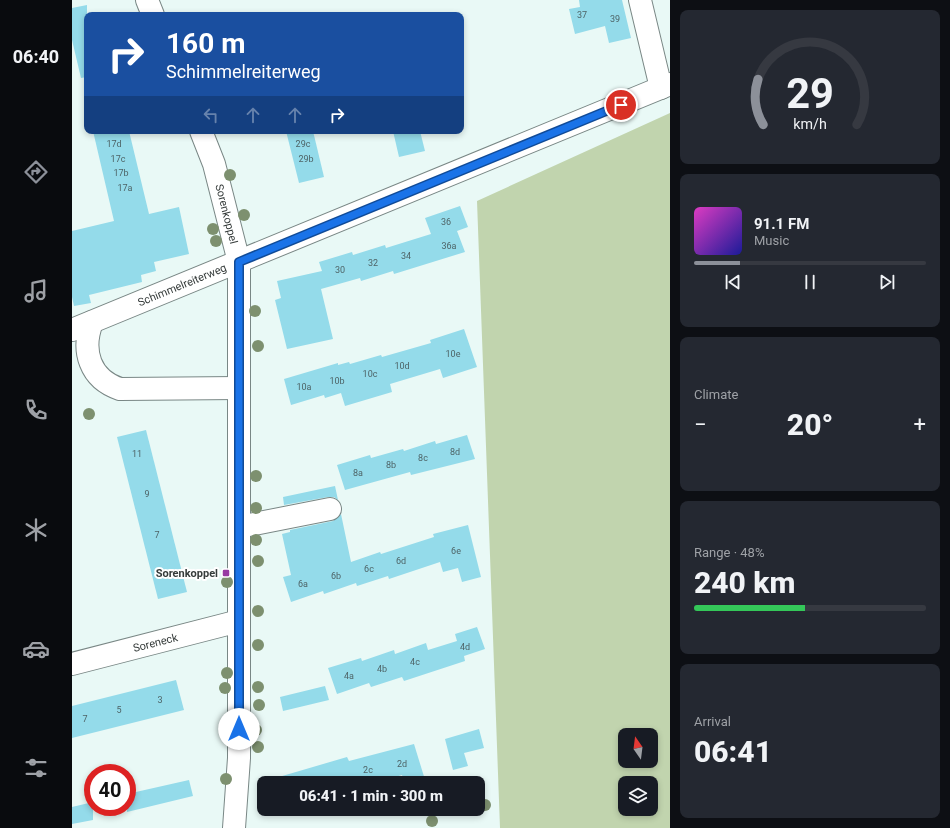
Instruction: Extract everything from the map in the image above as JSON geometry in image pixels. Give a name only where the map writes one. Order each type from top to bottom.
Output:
[{"type":"street","points":[[147,0],[152,12]]},
{"type":"street","points":[[640,0],[666,86]]},
{"type":"street","name":"Schimmelreiterweg","points":[[82,326],[666,86]]},
{"type":"street","name":"Sorenkoppel","points":[[202,134],[214,164],[239,262],[239,763],[234,828]]},
{"type":"street","points":[[82,326],[88,334],[88,354],[99,378],[109,386],[120,389],[239,388]]},
{"type":"street","points":[[239,527],[330,509]]},
{"type":"street","name":"Soreneck","points":[[72,664],[239,621]]},
{"type":"green space","points":[[670,113],[670,828],[500,828],[477,201]]},
{"type":"building","points":[[579,0],[622,0],[631,38],[609,43],[605,26],[575,34],[569,9],[580,7]]},
{"type":"building","points":[[87,5],[87,12],[84,12],[84,78],[81,78],[72,40],[72,8]]},
{"type":"building","points":[[94,134],[130,134],[149,214],[179,207],[189,254],[154,262],[156,271],[141,275],[142,282],[89,295],[91,303],[74,306],[72,297],[72,231],[114,221]]},
{"type":"building","points":[[287,134],[314,134],[324,177],[299,183]]},
{"type":"building","points":[[394,134],[421,134],[425,151],[399,157]]},
{"type":"building","points":[[460,206],[468,227],[457,231],[465,252],[394,274],[393,271],[361,281],[360,278],[321,289],[333,339],[287,349],[275,300],[281,298],[277,281],[322,271],[319,262],[352,252],[353,255],[385,245],[386,248],[431,234],[425,218]]},
{"type":"building","points":[[464,329],[477,367],[443,378],[440,369],[390,384],[392,392],[345,406],[341,393],[325,398],[324,395],[291,405],[284,379],[338,363],[338,365],[349,362],[350,364],[381,355],[382,357],[431,343],[430,340]]},
{"type":"building","points":[[146,430],[187,592],[158,599],[117,437]]},
{"type":"building","points":[[467,435],[475,459],[411,475],[410,472],[345,490],[337,465],[370,455],[371,458],[403,449],[404,451],[435,441],[436,444]]},
{"type":"building","points":[[335,486],[338,500],[334,497],[328,497],[284,505],[283,497]]},
{"type":"building","points":[[341,514],[351,562],[380,552],[381,554],[434,537],[433,534],[468,525],[481,577],[462,582],[458,568],[443,572],[440,562],[389,579],[388,576],[357,586],[356,583],[324,594],[323,591],[291,602],[283,577],[291,575],[282,534],[290,532],[290,530],[333,521]]},
{"type":"building","points":[[477,627],[485,649],[464,656],[465,661],[404,681],[402,677],[371,687],[369,683],[337,694],[328,668],[361,658],[362,661],[394,650],[395,654],[426,643],[428,650],[457,641],[455,634]]},
{"type":"building","points":[[176,680],[184,710],[72,738],[72,706]]},
{"type":"building","points":[[325,686],[329,700],[283,711],[280,697]]},
{"type":"building","points":[[479,729],[484,748],[464,753],[468,766],[453,770],[445,739]]},
{"type":"building","points":[[414,744],[424,776],[282,776],[347,757],[349,761]]},
{"type":"building","points":[[189,780],[193,796],[136,810],[136,792]]},
{"type":"building","points":[[84,804],[84,816],[93,816],[93,820],[72,824],[72,807]]},
{"type":"place","name":"Sorenkoppel","points":[[226,573]]},
{"type":"route","points":[[239,729],[239,262],[621,105]]}]
